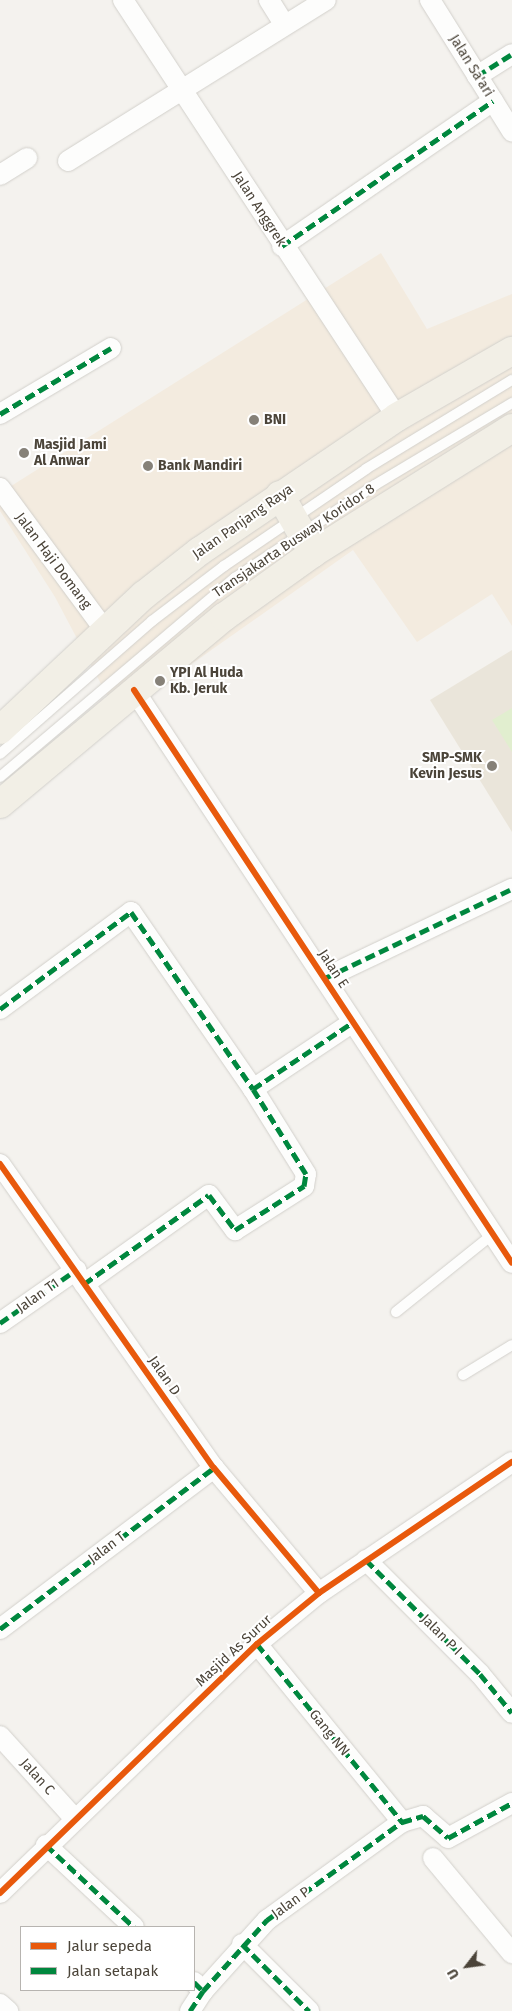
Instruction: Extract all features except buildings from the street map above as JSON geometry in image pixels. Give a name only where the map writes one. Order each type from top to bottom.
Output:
[{"type":"main road","name":"Jalan Panjang Raya","points":[[0,804],[134,690],[297,524],[398,417],[512,351]]},
{"type":"main road","name":"Jalan Panjang Raya","points":[[0,730],[107,633],[151,590],[512,428]]},
{"type":"street","name":"Jalan Anggrek","points":[[123,0],[282,246],[398,417]]},
{"type":"street","points":[[269,0],[284,24]]},
{"type":"street","points":[[68,161],[284,24],[326,0]]},
{"type":"street","name":"Jalan Sa'ari","points":[[430,0],[512,131]]},
{"type":"street","points":[[477,76],[512,54]]},
{"type":"street","points":[[282,246],[493,101]]},
{"type":"street","points":[[0,175],[27,158]]},
{"type":"street","points":[[0,414],[111,348]]},
{"type":"street","name":"Jalan Haji Domang","points":[[0,488],[107,633]]},
{"type":"street","name":"Jalan E","points":[[134,690],[512,1262]]},
{"type":"street","points":[[325,978],[512,889]]},
{"type":"street","points":[[0,1009],[131,912],[253,1089],[307,1183],[234,1230],[208,1195],[80,1277]]},
{"type":"street","points":[[253,1089],[353,1022]]},
{"type":"street","name":"Jalan D","points":[[0,1164],[214,1468],[319,1594]]},
{"type":"street","name":"Jalan T1","points":[[0,1323],[80,1277]]},
{"type":"street","name":"Masjid As Surur","points":[[0,1893],[46,1845],[257,1644],[319,1594],[366,1560],[512,1462]]},
{"type":"street","name":"Jalan T","points":[[0,1628],[214,1468]]},
{"type":"street","name":"Jalan P I","points":[[366,1560],[480,1674],[512,1713]]},
{"type":"street","name":"Gang NN","points":[[257,1644],[402,1822]]},
{"type":"street","name":"Jalan C","points":[[0,1736],[74,1818]]},
{"type":"street","points":[[402,1822],[423,1816],[448,1838],[512,1803]]},
{"type":"street","name":"Jalan P","points":[[190,2011],[198,1987],[242,1944],[402,1822]]},
{"type":"street","points":[[46,1845],[133,1926]]},
{"type":"street","points":[[433,1858],[512,1953]]},
{"type":"street","points":[[242,1944],[309,2011]]},
{"type":"street","points":[[0,2004],[8,2011]]},
{"type":"lane","name":"Transjakarta Busway Koridor 8","points":[[0,754],[152,621],[512,380]]},
{"type":"lane","name":"Transjakarta Busway Koridor 8","points":[[0,777],[297,524],[512,403]]},
{"type":"lane","points":[[396,1312],[493,1234]]},
{"type":"lane","points":[[463,1375],[512,1345]]},
{"type":"shaded area","points":[[381,253],[427,329],[512,294],[512,626],[492,594],[417,642],[353,550],[118,716],[55,597],[0,511],[0,493]]},
{"type":"shaded area","name":"SMP-SMK Kevin Jesus","points":[[512,650],[512,832],[430,700]]},
{"type":"green space","points":[[512,708],[512,752],[492,720]]},
{"type":"marked path","points":[[477,76],[512,54]]},
{"type":"marked path","points":[[282,246],[493,101]]},
{"type":"marked path","points":[[0,414],[111,348]]},
{"type":"marked path","points":[[325,978],[512,889]]},
{"type":"marked path","points":[[0,1009],[131,912],[253,1089]]},
{"type":"marked path","points":[[84,1284],[209,1195],[235,1230],[304,1186],[306,1174],[253,1089],[353,1022]]},
{"type":"marked path","points":[[0,1323],[76,1270]]},
{"type":"marked path","points":[[0,1629],[214,1468]]},
{"type":"marked path","points":[[366,1560],[480,1674],[512,1713]]},
{"type":"marked path","points":[[257,1644],[402,1822]]},
{"type":"marked path","points":[[195,1983],[203,1991],[267,1920],[402,1822],[423,1816],[448,1838],[512,1803]]},
{"type":"marked path","points":[[46,1845],[133,1926]]},
{"type":"marked path","points":[[242,1944],[309,2011]]},
{"type":"marked path","points":[[190,2011],[203,1991]]},
{"type":"cycle path","points":[[134,690],[512,1263]]},
{"type":"cycle path","points":[[0,1164],[214,1468],[319,1593]]},
{"type":"cycle path","points":[[0,1893],[257,1644],[319,1593],[512,1462]]},
{"type":"place","name":"BNI","points":[[254,420]]},
{"type":"place","name":"Masjid Jami Al Anwar","points":[[24,453]]},
{"type":"place","name":"Bank Mandiri","points":[[148,466]]},
{"type":"place","name":"YPI Al Huda Kb. Jeruk","points":[[160,681]]},
{"type":"place","name":"SMP-SMK Kevin Jesus","points":[[492,766]]}]
